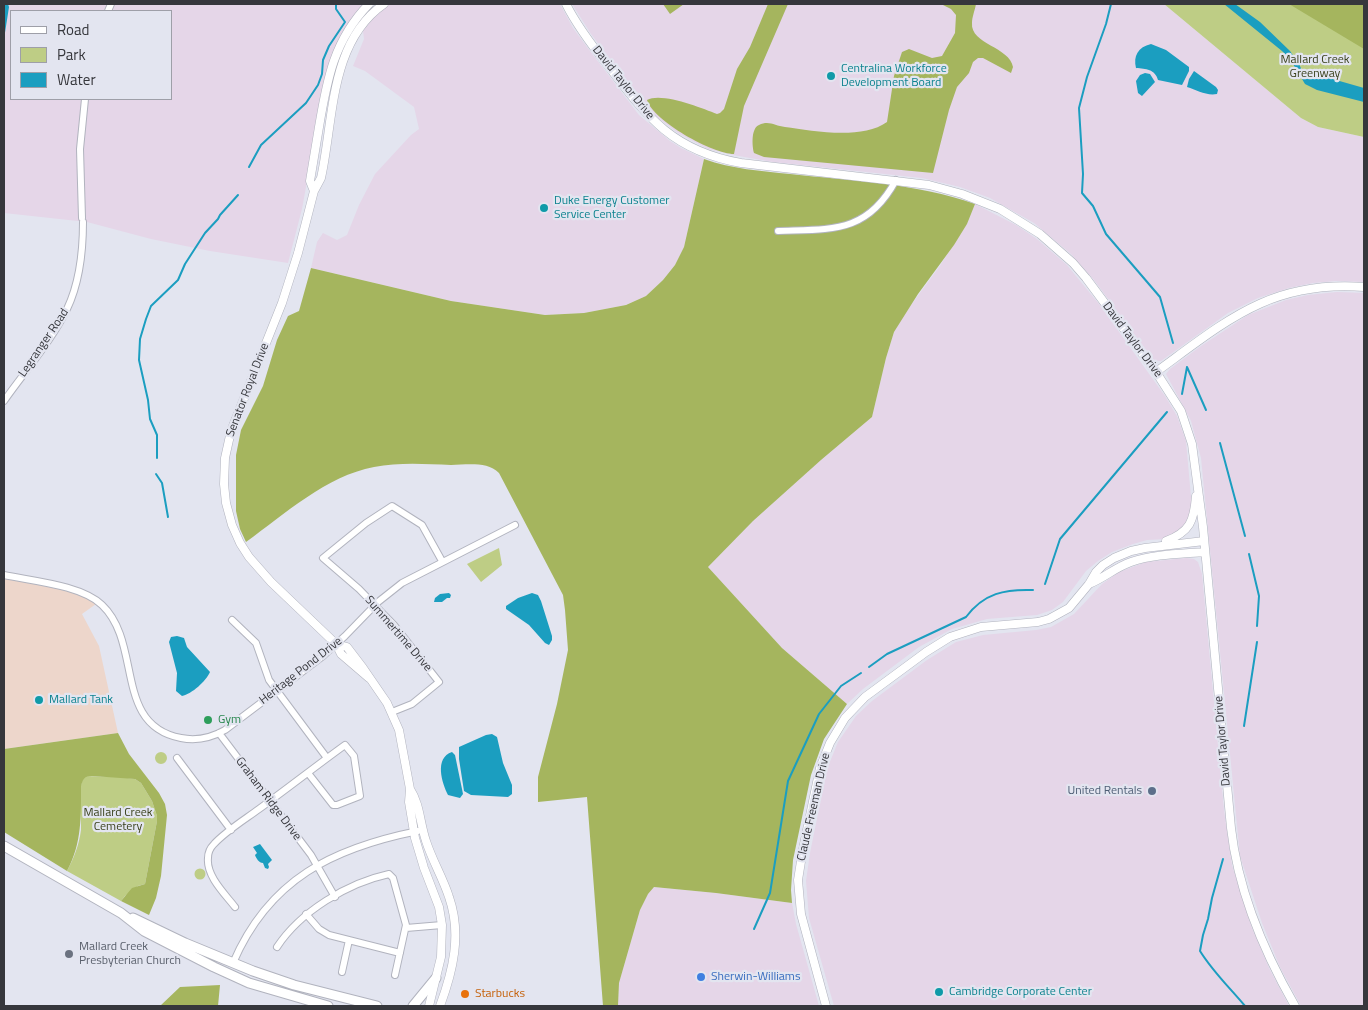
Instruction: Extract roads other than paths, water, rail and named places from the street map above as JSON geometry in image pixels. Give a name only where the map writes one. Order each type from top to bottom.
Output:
[{"type":"main road","points":[[4,846],[121,913],[184,943],[294,985],[377,1006]]},
{"type":"main road","points":[[121,913],[144,931],[220,970],[249,983],[328,1006]]},
{"type":"main road","points":[[413,1006],[436,978]]},
{"type":"street","name":"Senator Royal Drive","points":[[314,191],[310,181],[326,83],[341,42],[359,15],[369,4]]},
{"type":"street","name":"Senator Royal Drive","points":[[384,4],[366,21],[346,54],[336,87],[321,178],[314,191],[282,303],[231,431],[225,458],[224,484],[226,503],[232,525],[249,557],[264,575],[336,644],[341,654],[369,678],[382,695],[392,712],[399,730],[410,790]]},
{"type":"street","name":"David Taylor Drive","points":[[566,4],[592,45],[638,105],[661,128],[693,148],[741,163],[935,186],[970,196],[1000,209],[1040,234],[1086,278],[1156,372],[1178,405],[1192,444],[1204,541],[1236,858],[1245,893],[1257,926],[1277,973],[1295,1006]]},
{"type":"street","name":"Legranger Road","points":[[4,401],[50,338],[67,310],[78,275],[82,220],[80,149],[85,100]]},
{"type":"street","points":[[778,231],[826,229],[846,225],[861,219],[879,206],[896,180]]},
{"type":"street","points":[[1156,372],[1230,319],[1267,300],[1289,293],[1318,288],[1364,287]]},
{"type":"street","points":[[1145,548],[1174,538],[1188,527],[1194,511],[1196,479]]},
{"type":"street","name":"Summertime Drive","points":[[392,712],[412,704],[439,682],[400,632],[375,605],[359,588],[323,558],[348,537],[392,506],[425,529],[442,561]]},
{"type":"street","name":"Heritage Pond Drive","points":[[4,575],[73,589],[98,601],[113,618],[120,630],[135,699],[140,710],[159,730],[179,738],[200,739],[220,733],[277,691],[346,636],[375,605],[402,583],[515,525]]},
{"type":"street","name":"Claude Freeman Drive","points":[[826,1006],[801,914],[798,880],[820,768],[837,730],[852,710],[865,697],[942,641],[962,632],[982,627],[1049,620],[1069,608],[1089,584],[1096,572],[1108,562],[1126,552],[1204,541]]},
{"type":"street","name":"Claude Freeman Drive","points":[[1089,584],[1136,560],[1205,552]]},
{"type":"street","points":[[232,620],[256,643],[266,675],[327,758]]},
{"type":"street","name":"Graham Ridge Drive","points":[[220,733],[316,865],[335,897]]},
{"type":"street","points":[[235,907],[212,876],[207,863],[208,854],[212,847],[231,830],[308,772],[345,745],[354,756],[359,797],[333,805],[308,772]]},
{"type":"street","points":[[177,758],[231,830]]},
{"type":"street","points":[[410,790],[416,802],[428,848],[450,898],[455,921],[456,944],[453,966],[440,1006]]},
{"type":"street","points":[[410,790],[409,802],[414,832],[422,862],[439,907],[442,925],[441,957],[429,1006]]},
{"type":"street","points":[[233,963],[244,938],[262,912],[291,883],[316,865],[354,848],[423,830]]},
{"type":"street","points":[[277,947],[285,935],[306,914],[356,885],[390,875],[406,928],[394,975]]},
{"type":"street","points":[[306,914],[326,934],[400,953]]},
{"type":"street","points":[[406,928],[442,925]]},
{"type":"street","points":[[342,972],[349,940]]},
{"type":"water","points":[[4,4],[8,4],[9,7],[4,39]]},
{"type":"water","points":[[1224,4],[1235,4],[1260,22],[1290,51],[1304,75],[1315,74],[1364,88],[1364,102],[1317,90],[1305,84],[1290,59],[1282,51]]},
{"type":"water","points":[[1151,44],[1166,50],[1189,67],[1182,85],[1158,80],[1155,74],[1147,69],[1136,68],[1136,56],[1143,47]]},
{"type":"water","points":[[1194,71],[1216,87],[1218,90],[1217,94],[1205,93],[1187,87]]},
{"type":"water","points":[[1150,74],[1155,82],[1142,96],[1138,93],[1136,81],[1140,75]]},
{"type":"water","points":[[449,593],[451,595],[450,598],[442,602],[434,602],[435,598],[440,594]]},
{"type":"water","points":[[532,593],[538,595],[541,601],[552,636],[549,645],[529,625],[506,609],[506,606],[518,598]]},
{"type":"water","points":[[171,637],[184,638],[187,647],[210,672],[198,687],[182,696],[176,691],[177,673],[169,642]]},
{"type":"water","points":[[492,734],[497,737],[503,763],[512,785],[512,794],[508,797],[471,795],[464,791],[459,747]]},
{"type":"water","points":[[452,752],[455,755],[463,794],[460,798],[448,795],[442,778],[441,765],[446,755]]},
{"type":"water","points":[[260,844],[272,860],[268,864],[268,869],[265,868],[255,855],[257,853],[253,847]]},
{"type":"waterway","points":[[249,167],[261,145],[306,103],[318,85],[322,74],[323,60],[329,46],[345,22],[336,9],[336,4]]},
{"type":"waterway","points":[[1111,4],[1079,108],[1083,174],[1082,193],[1093,206],[1106,234],[1160,297],[1173,343]]},
{"type":"waterway","points":[[157,458],[157,435],[150,419],[148,400],[139,360],[140,339],[146,319],[151,306],[178,280],[185,264],[205,233],[238,195]]},
{"type":"waterway","points":[[1187,367],[1206,410]]},
{"type":"waterway","points":[[1182,394],[1187,367]]},
{"type":"waterway","points":[[1045,584],[1060,539],[1167,412]]},
{"type":"waterway","points":[[1220,443],[1245,536]]},
{"type":"waterway","points":[[156,474],[162,483],[168,517]]},
{"type":"waterway","points":[[1249,554],[1259,596],[1257,626]]},
{"type":"waterway","points":[[869,667],[887,654],[966,617],[980,603],[996,594],[1013,590],[1033,590]]},
{"type":"waterway","points":[[1244,726],[1257,642]]},
{"type":"waterway","points":[[754,929],[770,893],[788,781],[819,714],[841,686],[861,673]]},
{"type":"waterway","points":[[1223,859],[1200,951],[1216,973],[1245,1006]]},
{"type":"place","name":"Centralina Workforce Development Board","points":[[831,76]]},
{"type":"place","name":"Duke Energy Customer Service Center","points":[[544,208]]},
{"type":"place","name":"Mallard Tank","points":[[39,700]]},
{"type":"place","name":"Gym","points":[[208,720]]},
{"type":"place","name":"United Rentals","points":[[1152,791]]},
{"type":"place","name":"Mallard Creek Presbyterian Church","points":[[69,954]]},
{"type":"place","name":"Sherwin-Williams","points":[[701,977]]},
{"type":"place","name":"Cambridge Corporate Center","points":[[939,992]]},
{"type":"place","name":"Starbucks","points":[[465,994]]},
{"type":"park label","name":"Mallard Creek Greenway","points":[[1315,67]]},
{"type":"park label","name":"Mallard Creek Cemetery","points":[[118,820]]}]
